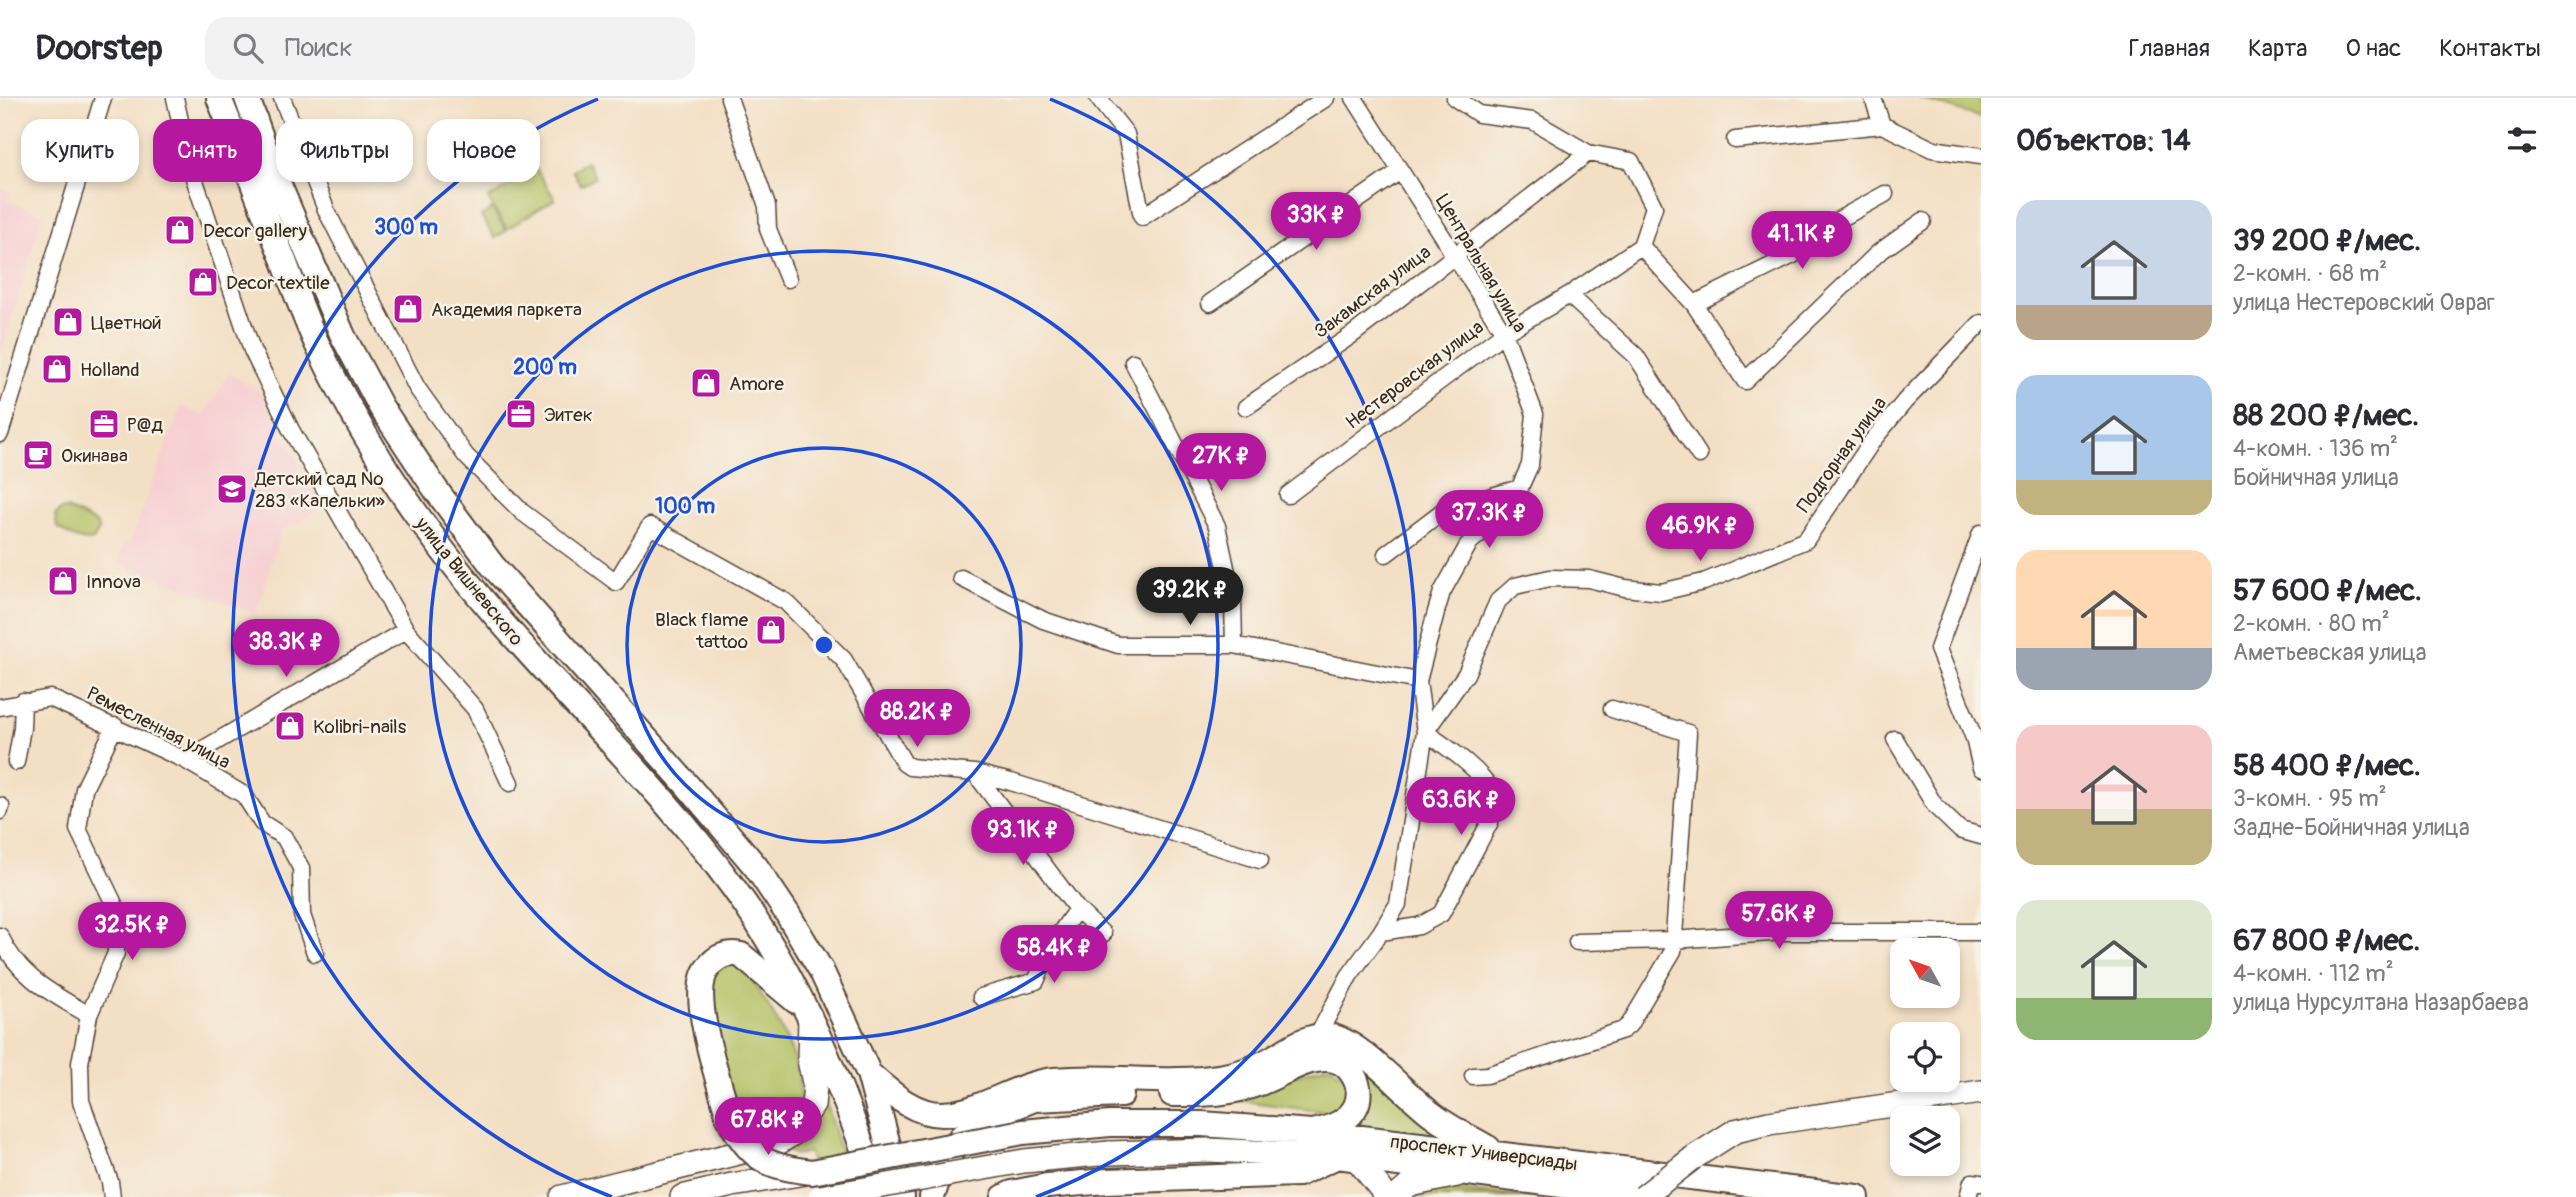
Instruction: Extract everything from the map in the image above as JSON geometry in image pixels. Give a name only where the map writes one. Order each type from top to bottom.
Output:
[{"type":"main road","name":"улица Вишневского","points":[[219,98],[317,344],[355,418],[412,509],[470,587],[668,806],[732,886],[764,932],[808,1013],[840,1082],[880,1197]]},
{"type":"main road","name":"улица Вишневского","points":[[247,98],[273,170],[343,335],[387,417],[436,490],[492,565],[687,785],[756,867],[787,913],[821,971],[869,1074],[902,1197]]},
{"type":"main road","name":"проспект Универсиады","points":[[808,1013],[736,953],[722,956],[709,967],[703,977],[702,1004],[710,1050],[729,1118],[746,1145],[766,1163],[783,1169],[812,1172],[1023,1132],[1110,1124],[1202,1124],[1312,1132],[1857,1197]]},
{"type":"main road","points":[[562,1197],[778,1143],[794,1133],[813,1105],[815,1087],[809,1060],[808,1013]]},
{"type":"main road","points":[[869,1074],[906,1103],[922,1111],[942,1114],[969,1109],[1008,1093],[1052,1080],[1223,1076],[1256,1067],[1317,1037],[1338,1038],[1356,1049],[1432,1115],[1499,1154]]},
{"type":"main road","points":[[932,1197],[943,1164],[961,1137],[989,1117],[1034,1099],[1220,1094],[1259,1084],[1293,1066],[1331,1059],[1349,1067],[1355,1078],[1358,1093],[1356,1106],[1339,1124],[1312,1132]]},
{"type":"main road","points":[[1643,1197],[1717,1141],[1746,1129],[1981,1092]]},
{"type":"main road","points":[[820,1197],[1024,1161],[1109,1153],[1208,1150],[1346,1156],[1381,1189],[1384,1197]]},
{"type":"main road","name":"проспект Универсиады","points":[[1346,1156],[1653,1197]]},
{"type":"main road","points":[[1004,1197],[1047,1186],[1095,1182],[1298,1174],[1346,1156]]},
{"type":"main road","points":[[682,1197],[732,1185],[812,1172]]},
{"type":"main road","points":[[1396,1197],[1410,1185],[1468,1173]]},
{"type":"street","points":[[0,434],[103,98]]},
{"type":"street","points":[[175,98],[190,166],[252,350],[291,430],[406,630],[475,709],[510,783]]},
{"type":"street","points":[[282,98],[333,223],[417,388],[466,456],[522,512],[616,582],[650,526],[786,602],[844,660],[904,763],[910,767],[975,773],[1011,782],[1260,860]]},
{"type":"street","points":[[729,98],[767,206],[768,229],[788,279]]},
{"type":"street","points":[[1098,98],[1126,134],[1142,217],[1326,98]]},
{"type":"street","name":"Центральная улица","points":[[1317,1037],[1349,976],[1398,904],[1424,732],[1418,681],[1442,592],[1470,542],[1495,521],[1515,498],[1530,465],[1535,414],[1504,333],[1354,98]]},
{"type":"street","points":[[1455,98],[1479,114],[1533,121],[1588,153],[1631,162],[1654,207],[1641,246],[1694,304],[1745,381],[1878,253],[1923,221]]},
{"type":"street","points":[[1873,98],[1882,125]]},
{"type":"street","points":[[1735,140],[1882,125],[1932,149],[1981,156]]},
{"type":"street","name":"Закамская улица","points":[[1246,407],[1352,335],[1588,153]]},
{"type":"street","points":[[1210,303],[1400,171]]},
{"type":"street","points":[[1694,304],[1793,255],[1831,224],[1885,194]]},
{"type":"street","name":"Нестеровская улица","points":[[1288,495],[1504,333],[1569,295],[1641,246]]},
{"type":"street","points":[[1569,295],[1636,356],[1699,455]]},
{"type":"street","name":"Подгорная улица","points":[[1424,732],[1466,674],[1498,601],[1515,586],[1550,578],[1589,579],[1625,588],[1661,592],[1704,582],[1806,540],[1873,440],[1905,401],[1981,323]]},
{"type":"street","points":[[1133,362],[1217,526],[1233,600],[1234,645]]},
{"type":"street","points":[[1386,554],[1444,510],[1520,488]]},
{"type":"street","points":[[1981,533],[1938,649],[1974,738],[1981,768]]},
{"type":"street","points":[[961,578],[1043,620],[1118,645],[1234,645],[1418,681]]},
{"type":"street","points":[[185,760],[406,630]]},
{"type":"street","name":"Ремесленная улица","points":[[0,707],[50,698],[185,760],[244,795],[262,823],[284,837],[301,868],[302,915],[315,953]]},
{"type":"street","points":[[16,762],[23,701]]},
{"type":"street","points":[[1473,1076],[1487,1075],[1623,1030],[1629,1025],[1672,951],[1688,733],[1612,709]]},
{"type":"street","points":[[112,1197],[110,1182],[81,1101],[80,1063],[89,1015],[116,953],[116,908],[78,829],[83,789],[115,726]]},
{"type":"street","points":[[1381,932],[1419,926],[1441,914],[1490,822],[1495,795],[1486,780],[1450,749],[1424,732]]},
{"type":"street","points":[[1895,739],[1934,806],[1960,830],[1981,836]]},
{"type":"street","points":[[975,773],[1077,909],[1103,934]]},
{"type":"street","points":[[981,997],[1035,981],[1051,946],[1077,909]]},
{"type":"street","points":[[1577,943],[1784,932],[1981,932]]},
{"type":"street","points":[[0,936],[6,949],[35,983],[89,1015]]},
{"type":"street","points":[[1968,1197],[1972,1182],[1981,1183]]},
{"type":"shaded area","points":[[0,188],[10,192],[8,201],[43,214],[0,356]]},
{"type":"shaded area","name":"Детский сад № 283 «Капельки»","points":[[229,373],[260,391],[323,506],[280,533],[256,614],[117,563],[124,543],[129,545],[181,407],[204,415]]},
{"type":"green space","points":[[1919,98],[1981,98],[1981,118]]},
{"type":"green space","points":[[586,162],[595,177],[581,185],[572,170]]},
{"type":"green space","points":[[540,175],[555,199],[507,229],[488,199],[515,182],[540,182]]},
{"type":"green space","points":[[492,209],[506,231],[495,238],[481,216]]},
{"type":"green space","points":[[67,509],[96,523],[99,530],[93,540],[79,539],[57,527],[55,516],[60,510]]},
{"type":"green space","points":[[741,962],[790,1046],[800,1083],[800,1102],[805,1107],[787,1128],[766,1136],[756,1118],[736,1116],[716,1043],[709,972]]},
{"type":"green space","points":[[1359,1063],[1462,1143],[1345,1127]]},
{"type":"green space","points":[[1330,1064],[1350,1081],[1343,1111],[1332,1113],[1222,1098]]},
{"type":"green space","points":[[822,1090],[854,1197],[818,1197],[809,1152],[795,1155],[777,1146]]},
{"type":"green space","points":[[1414,1187],[1538,1197],[1402,1197]]},
{"type":"place","name":"Decor gallery","points":[[180,230]]},
{"type":"place","name":"Decor textile","points":[[203,282]]},
{"type":"place","name":"Академия паркета","points":[[408,309]]},
{"type":"place","name":"Цветной","points":[[68,322]]},
{"type":"place","name":"Holland","points":[[57,369]]},
{"type":"place","name":"Amore","points":[[706,383]]},
{"type":"place","name":"Эитек","points":[[521,414]]},
{"type":"place","name":"Р@д","points":[[104,424]]},
{"type":"place","name":"Окинава","points":[[38,455]]},
{"type":"place","name":"Детский сад № 283 «Капельки»","points":[[232,489]]},
{"type":"place","name":"Innova","points":[[63,581]]},
{"type":"place","name":"Black flame tattoo","points":[[771,630]]},
{"type":"place","name":"Kolibri-nails","points":[[290,726]]}]
